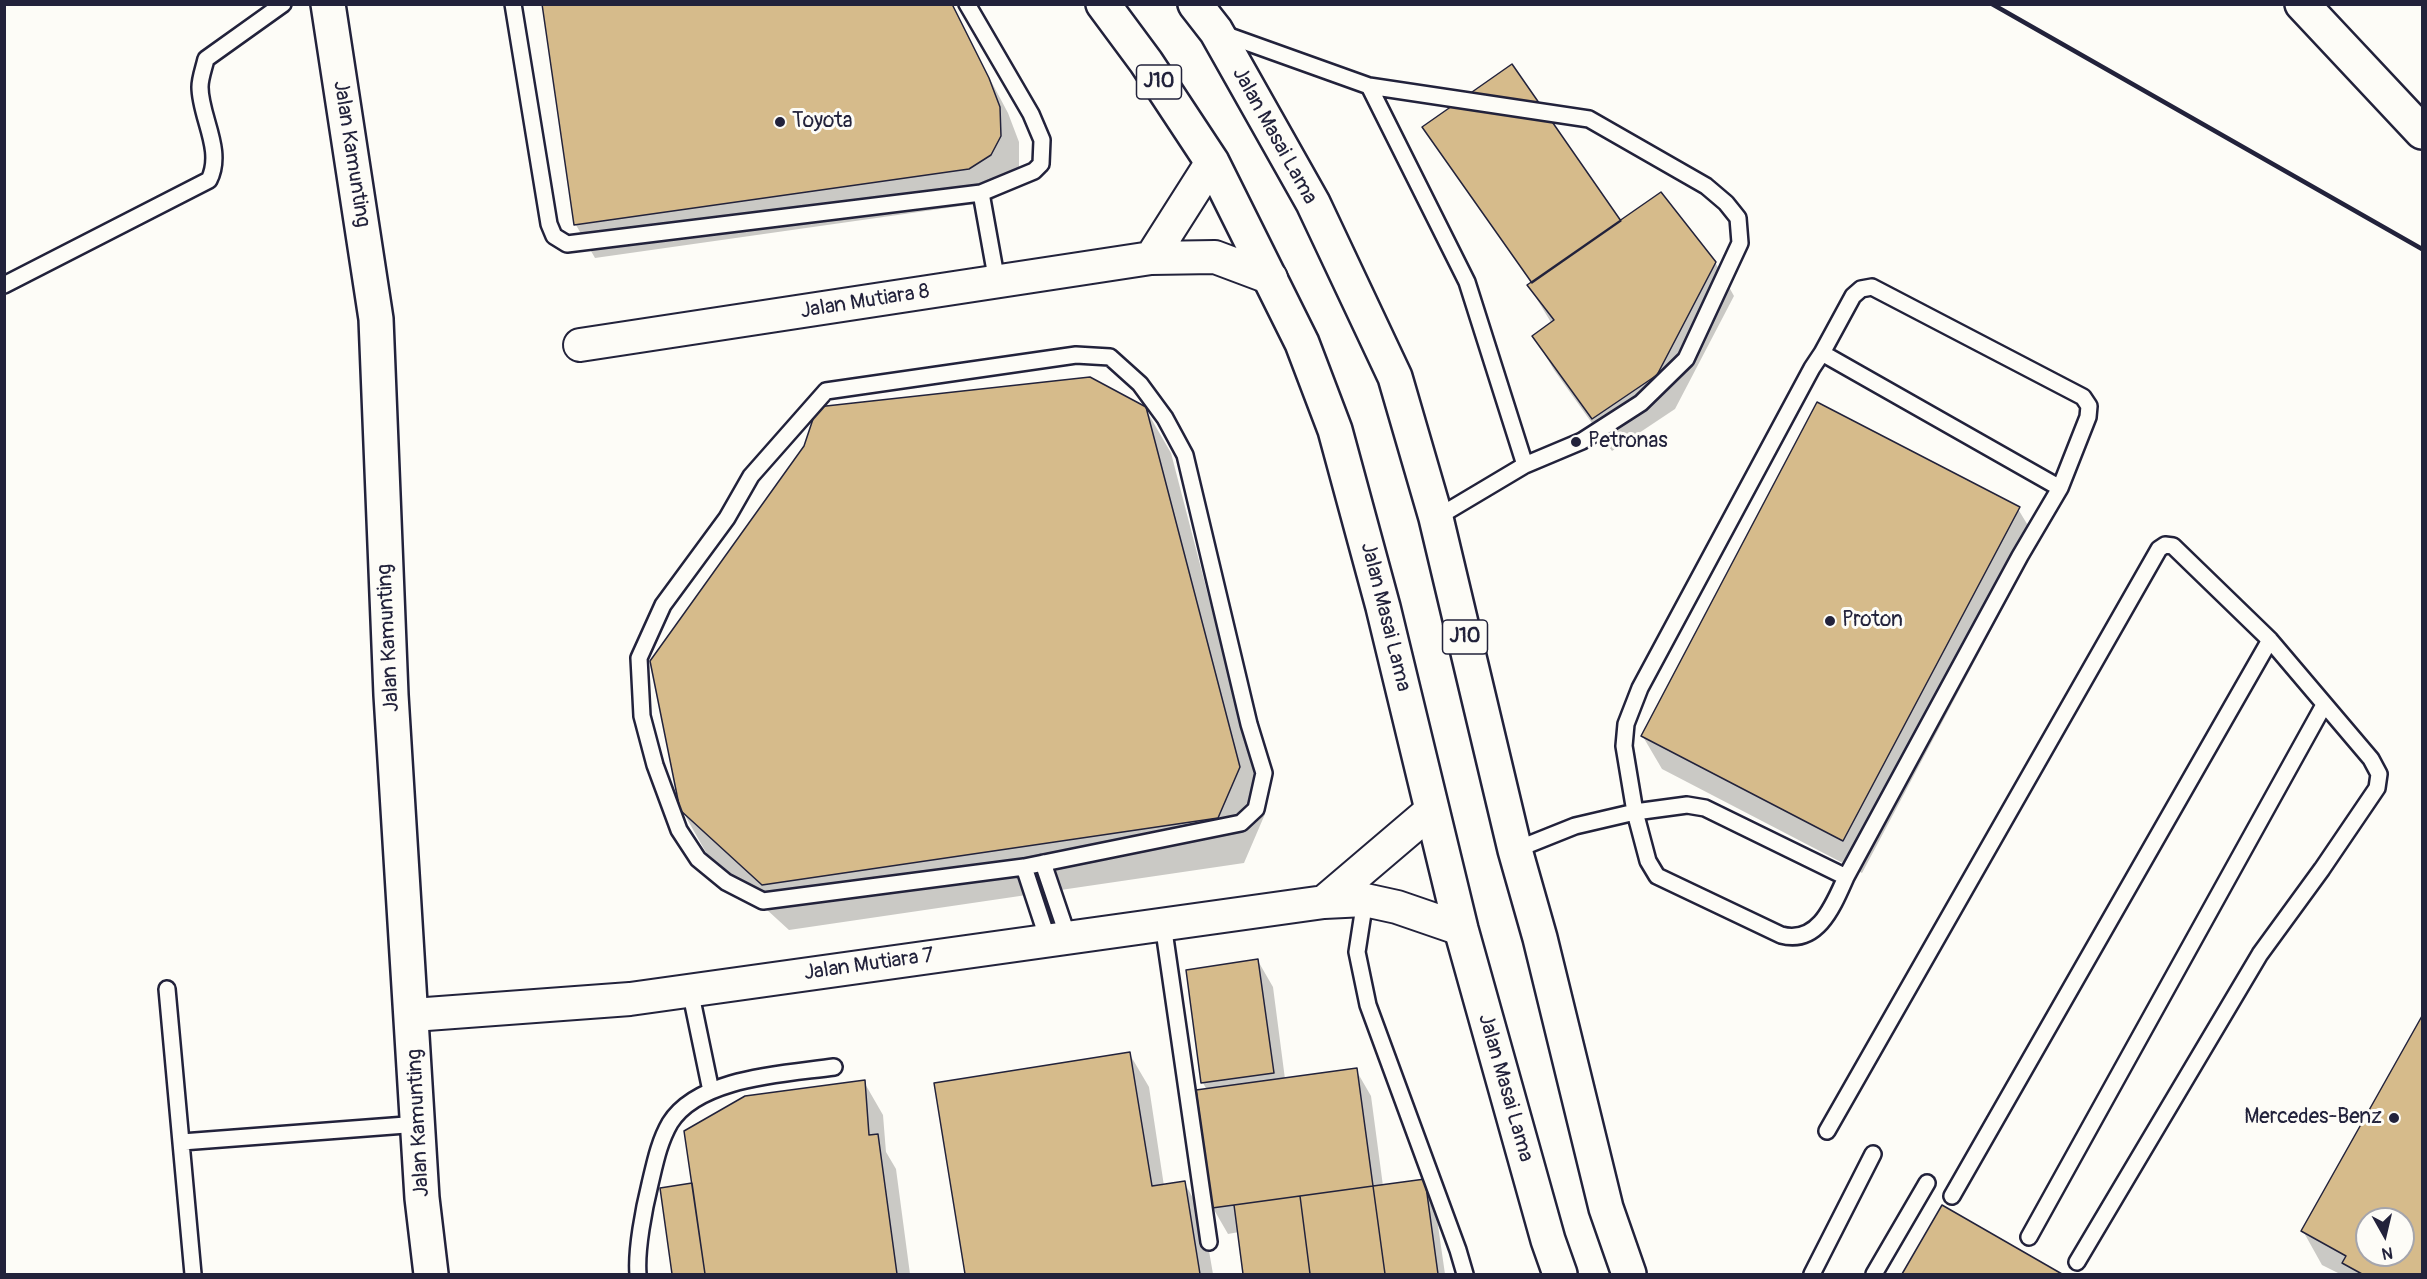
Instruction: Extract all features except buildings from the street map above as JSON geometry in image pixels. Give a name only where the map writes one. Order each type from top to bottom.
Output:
[{"type":"main road","name":"Jalan Kamunting","points":[[328,4],[376,319],[391,695],[423,1198],[431,1275]]},
{"type":"main road","name":"Jalan Masai Lama","points":[[1103,4],[1146,62],[1212,162],[1302,344],[1335,430],[1383,608],[1461,930],[1544,1229],[1560,1275]]},
{"type":"main road","name":"Jalan Masai Lama","points":[[1195,4],[1216,31],[1313,203],[1395,377],[1436,518],[1515,850],[1540,938],[1606,1208],[1629,1275]]},
{"type":"main road","points":[[2302,4],[2422,132]]},
{"type":"street","points":[[1151,258],[1212,162]]},
{"type":"street","name":"Jalan Mutiara 8","points":[[580,345],[1151,258],[1215,257],[1271,278]]},
{"type":"street","points":[[1323,902],[1432,810]]},
{"type":"street","name":"Jalan Mutiara 7","points":[[413,1015],[630,999],[1323,902],[1365,900],[1398,907],[1461,930]]},
{"type":"lane","points":[[4,285],[209,180],[215,169],[212,139],[200,87],[207,59],[283,4]]},
{"type":"lane","points":[[513,4],[547,216],[554,236],[567,244],[981,193],[1034,171],[1041,164],[1042,140],[1031,114],[967,4]]},
{"type":"lane","points":[[1216,31],[1370,87],[1589,119],[1706,186],[1726,203],[1738,218],[1740,243],[1686,359],[1641,403],[1582,441],[1525,465],[1436,518]]},
{"type":"lane","points":[[1370,87],[1467,282],[1525,465]]},
{"type":"lane","points":[[981,193],[997,282]]},
{"type":"lane","points":[[1872,287],[2083,397],[2089,406],[2088,417],[2060,488],[2015,566],[1846,878],[1835,903],[1813,932],[1803,937],[1792,938],[1780,935],[1657,876],[1648,861],[1635,812],[1624,746],[1626,724],[1640,688],[1822,353],[1853,296],[1861,289],[1872,287]]},
{"type":"lane","points":[[1822,353],[2060,488]]},
{"type":"lane","points":[[1076,355],[1110,357],[1140,384],[1165,418],[1185,455],[1249,724],[1264,772],[1256,809],[1241,823],[1024,867],[762,901],[726,882],[698,859],[679,830],[656,765],[642,716],[639,658],[663,605],[727,518],[751,476],[826,391],[1076,355]]},
{"type":"lane","points":[[1827,1131],[2159,549],[2165,545],[2173,546],[2270,640],[2371,759],[2379,774],[2377,788],[2322,870],[2260,954],[2077,1262]]},
{"type":"lane","points":[[1952,1196],[2270,640]]},
{"type":"lane","points":[[2030,1237],[2324,705]]},
{"type":"lane","points":[[1515,850],[1575,826],[1635,812],[1687,805],[1705,808],[1846,878]]},
{"type":"lane","points":[[1043,863],[1058,938]]},
{"type":"lane","points":[[1024,867],[1058,938]]},
{"type":"lane","points":[[1365,900],[1357,952],[1368,1005],[1458,1250],[1465,1275]]},
{"type":"lane","points":[[1163,924],[1209,1242]]},
{"type":"lane","points":[[167,989],[193,1275]]},
{"type":"lane","points":[[690,990],[711,1090]]},
{"type":"lane","points":[[638,1275],[647,1196],[658,1148],[670,1123],[680,1111],[711,1090],[759,1078],[834,1067]]},
{"type":"lane","points":[[182,1142],[419,1124]]},
{"type":"lane","points":[[1812,1275],[1873,1154]]},
{"type":"lane","points":[[1874,1275],[1927,1182]]},
{"type":"railway","points":[[1992,4],[2422,249]]},
{"type":"place","name":"Toyota","points":[[780,122]]},
{"type":"place","name":"Petronas","points":[[1576,442]]},
{"type":"place","name":"Proton","points":[[1830,621]]},
{"type":"place","name":"Mercedes-Benz","points":[[2394,1118]]}]
